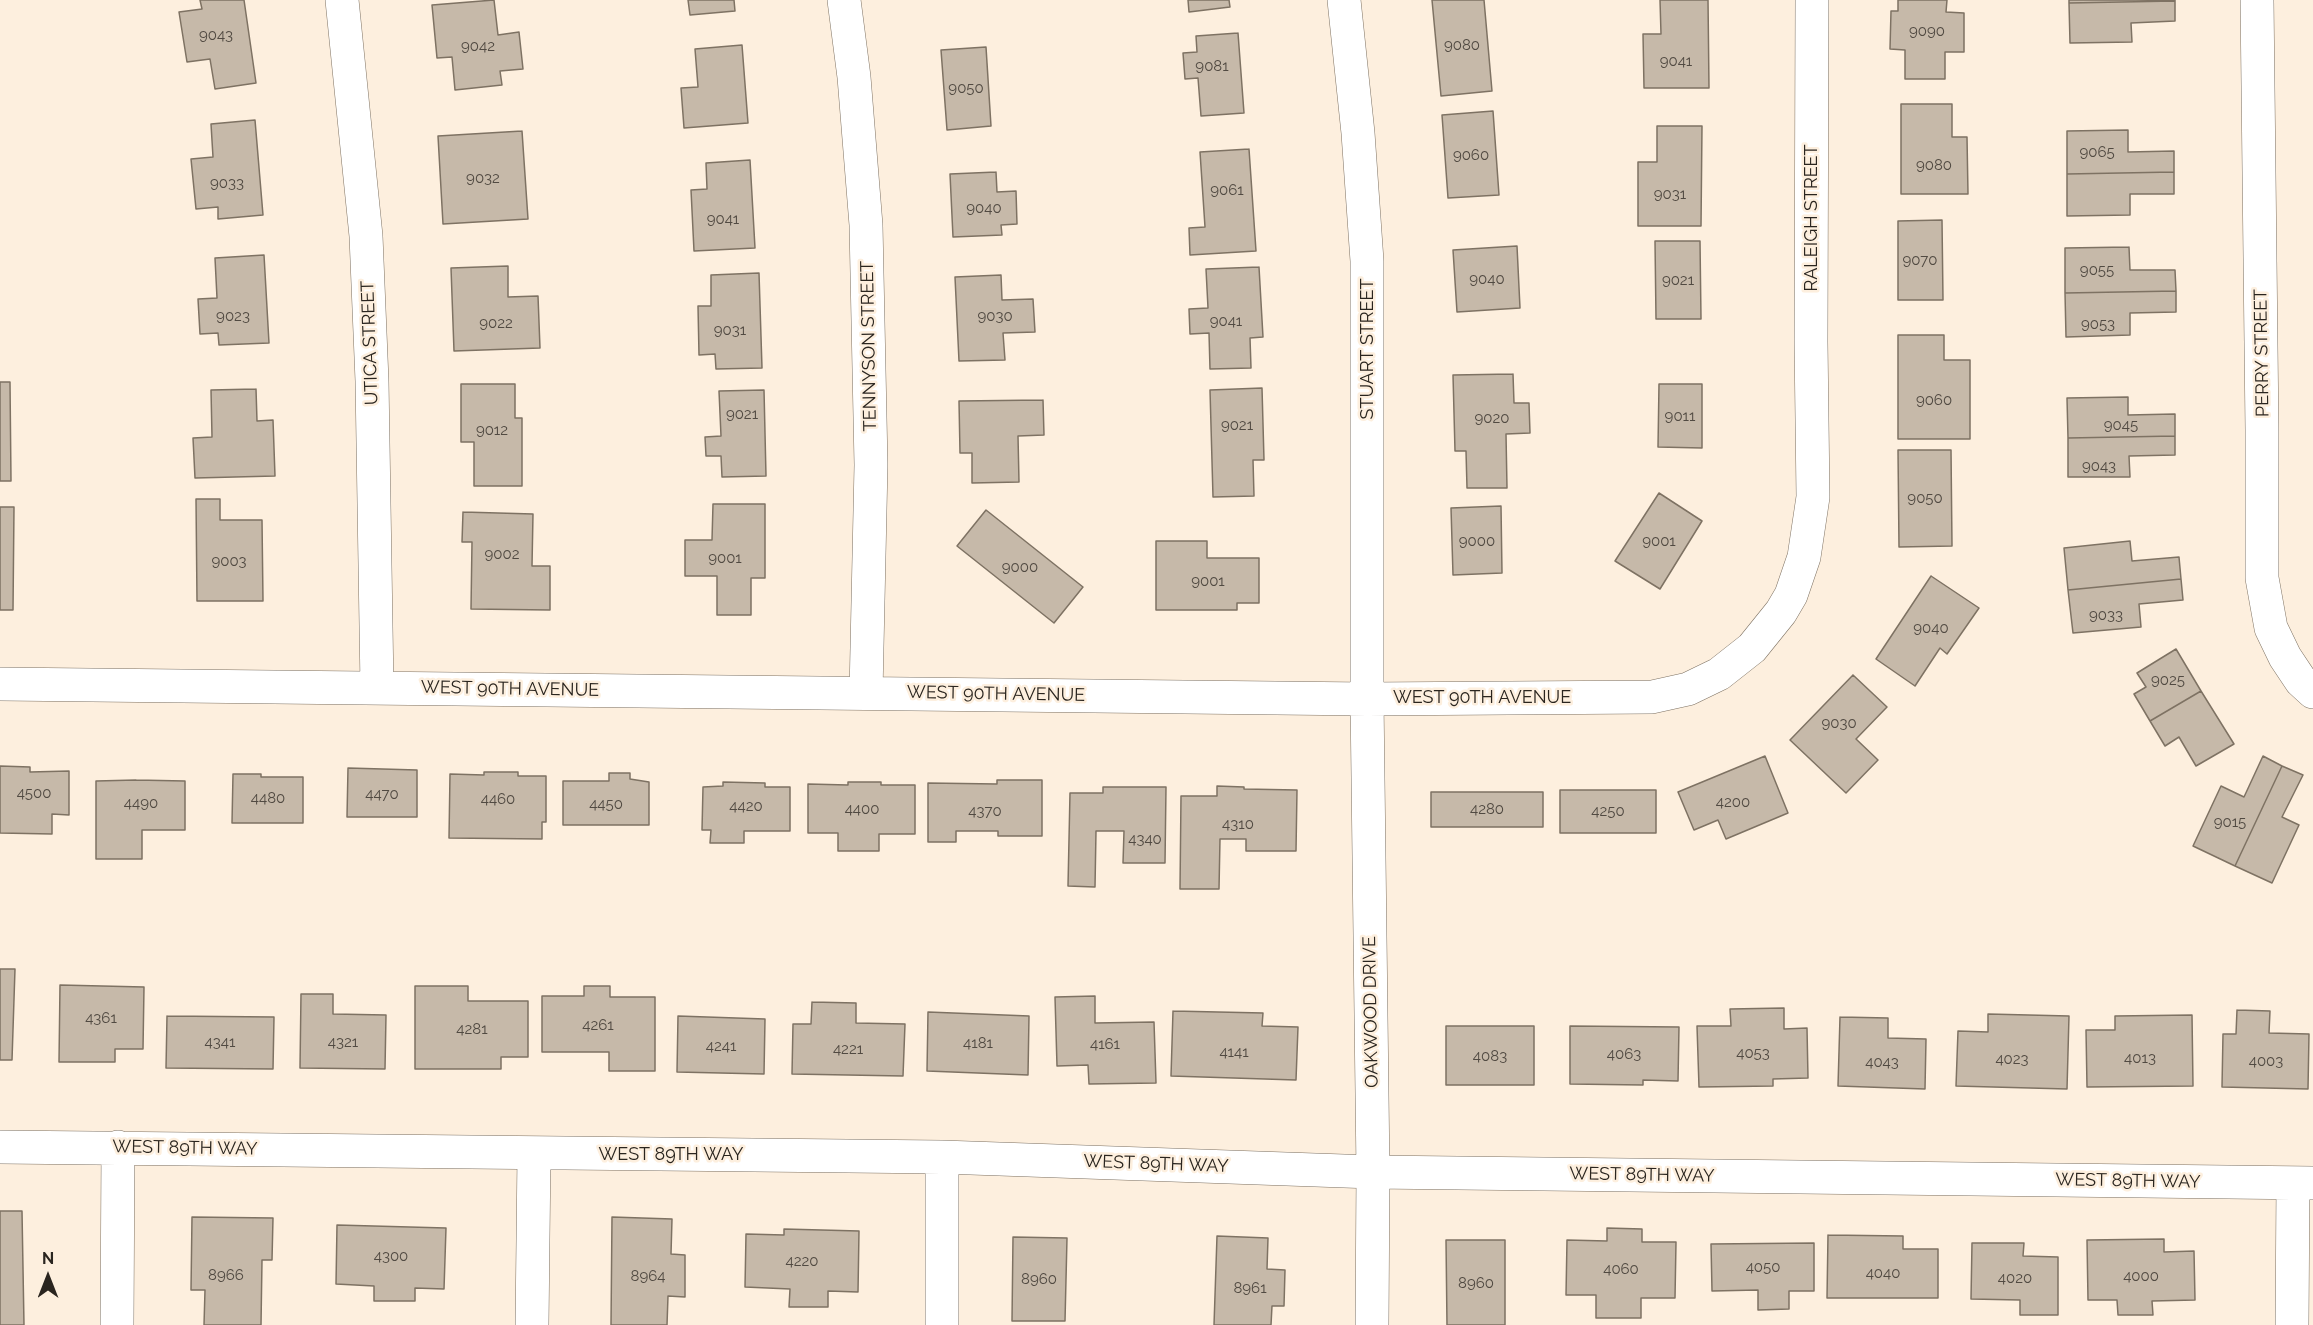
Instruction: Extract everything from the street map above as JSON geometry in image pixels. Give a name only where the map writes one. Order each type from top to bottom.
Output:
[{"type":"street","name":"UTICA STREET","points":[[342,0],[366,236],[372,381],[377,687]]},
{"type":"street","name":"TENNYSON STREET","points":[[844,0],[854,77],[866,225],[871,465],[866,693]]},
{"type":"street","name":"STUART STREET","points":[[1344,0],[1359,133],[1367,261],[1367,699]]},
{"type":"street","name":"RALEIGH STREET","points":[[1812,0],[1812,436]]},
{"type":"street","name":"PERRY STREET","points":[[2258,0],[2262,578],[2271,628],[2285,657],[2301,681],[2313,692]]},
{"type":"street","name":"WEST 90TH AVENUE","points":[[0,684],[1367,699],[1652,697],[1688,689],[1719,674],[1752,648],[1781,612],[1791,595],[1804,557],[1813,497],[1812,436]]},
{"type":"street","name":"OAKWOOD DRIVE","points":[[1367,699],[1373,1172],[1372,1325]]},
{"type":"street","name":"WEST 89TH WAY","points":[[0,1147],[942,1157],[1373,1172],[2303,1183]]},
{"type":"street","points":[[117,1325],[118,1147]]},
{"type":"street","points":[[532,1325],[534,1154]]},
{"type":"street","points":[[942,1157],[942,1325]]},
{"type":"street","points":[[2292,1325],[2303,1183]]},
{"type":"building","points":[[200,0],[244,0],[256,83],[215,89],[210,59],[187,62],[179,12],[202,9]]},
{"type":"building","points":[[494,0],[498,35],[519,32],[523,69],[500,71],[502,85],[455,90],[452,57],[437,58],[432,5]]},
{"type":"building","points":[[688,0],[734,0],[735,11],[690,15]]},
{"type":"building","points":[[1188,0],[1229,0],[1230,7],[1189,12]]},
{"type":"building","points":[[1432,0],[1484,0],[1492,91],[1441,96]]},
{"type":"building","points":[[1660,0],[1708,0],[1709,88],[1644,88],[1643,34],[1661,34]]},
{"type":"building","points":[[1898,0],[1947,0],[1946,12],[1964,13],[1964,52],[1945,52],[1945,79],[1905,79],[1905,50],[1890,49],[1891,11],[1898,11]]},
{"type":"building","points":[[2069,0],[2175,0],[2175,1],[2069,3]]},
{"type":"building","points":[[2175,1],[2175,21],[2131,23],[2132,42],[2070,43],[2069,3]]},
{"type":"building","points":[[1238,33],[1244,113],[1201,116],[1198,78],[1185,79],[1183,53],[1197,52],[1196,36]]},
{"type":"building","points":[[742,45],[748,123],[684,128],[681,88],[698,87],[695,49]]},
{"type":"building","points":[[986,47],[991,126],[947,130],[941,50]]},
{"type":"building","points":[[1901,104],[1952,104],[1952,137],[1967,137],[1968,194],[1901,194]]},
{"type":"building","points":[[1493,111],[1499,195],[1448,198],[1442,115]]},
{"type":"building","points":[[255,120],[263,215],[218,219],[218,207],[196,209],[191,159],[213,157],[211,124]]},
{"type":"building","points":[[1657,126],[1702,126],[1701,226],[1638,226],[1638,162],[1657,162]]},
{"type":"building","points":[[2128,130],[2128,152],[2174,151],[2174,172],[2067,174],[2067,131]]},
{"type":"building","points":[[522,131],[528,219],[443,224],[438,136]]},
{"type":"building","points":[[1249,149],[1256,251],[1190,255],[1189,228],[1205,227],[1200,152]]},
{"type":"building","points":[[750,160],[755,248],[694,251],[691,190],[707,189],[706,163]]},
{"type":"building","points":[[996,172],[997,192],[1016,191],[1017,224],[1001,225],[1002,235],[953,237],[950,174]]},
{"type":"building","points":[[2174,172],[2174,194],[2130,194],[2130,215],[2067,216],[2067,174]]},
{"type":"building","points":[[1942,220],[1943,300],[1898,300],[1898,221]]},
{"type":"building","points":[[1655,241],[1700,241],[1701,319],[1656,319]]},
{"type":"building","points":[[1517,246],[1520,308],[1457,312],[1453,250]]},
{"type":"building","points":[[2129,247],[2130,270],[2175,270],[2176,291],[2065,293],[2065,248]]},
{"type":"building","points":[[264,255],[269,343],[219,345],[218,333],[200,334],[198,299],[217,298],[215,258]]},
{"type":"building","points":[[508,266],[508,297],[538,296],[540,348],[454,351],[451,268]]},
{"type":"building","points":[[1259,267],[1263,337],[1250,338],[1251,368],[1210,369],[1209,333],[1190,334],[1189,309],[1208,308],[1206,269]]},
{"type":"building","points":[[759,273],[762,368],[716,369],[715,354],[699,355],[698,306],[711,306],[711,275]]},
{"type":"building","points":[[1001,275],[1002,300],[1033,299],[1035,332],[1003,333],[1005,360],[959,361],[955,277]]},
{"type":"building","points":[[2176,291],[2176,312],[2130,313],[2130,335],[2066,337],[2065,293]]},
{"type":"building","points":[[1898,335],[1944,335],[1944,360],[1970,360],[1970,439],[1898,439]]},
{"type":"building","points":[[1513,374],[1514,403],[1529,403],[1530,433],[1506,434],[1507,488],[1467,488],[1466,451],[1455,451],[1453,375]]},
{"type":"building","points":[[0,382],[10,382],[11,481],[0,481]]},
{"type":"building","points":[[461,384],[515,384],[515,418],[522,418],[522,486],[474,486],[474,442],[461,442]]},
{"type":"building","points":[[1659,384],[1702,384],[1702,448],[1658,447]]},
{"type":"building","points":[[1262,388],[1264,460],[1253,460],[1254,496],[1213,497],[1210,390]]},
{"type":"building","points":[[256,389],[257,421],[273,420],[275,476],[195,478],[193,438],[212,437],[211,390]]},
{"type":"building","points":[[764,390],[766,476],[722,477],[721,456],[706,456],[705,437],[721,436],[719,391]]},
{"type":"building","points":[[2128,397],[2128,415],[2175,414],[2175,436],[2068,438],[2067,398]]},
{"type":"building","points":[[1043,400],[1044,435],[1018,436],[1019,482],[972,483],[972,453],[960,453],[959,401]]},
{"type":"building","points":[[2175,436],[2175,455],[2129,456],[2130,477],[2068,477],[2068,438]]},
{"type":"building","points":[[1898,450],[1951,450],[1952,546],[1899,547]]},
{"type":"building","points":[[1659,493],[1702,521],[1660,589],[1615,561]]},
{"type":"building","points":[[196,499],[220,499],[220,520],[262,520],[263,601],[197,601]]},
{"type":"building","points":[[713,504],[765,504],[765,578],[751,578],[751,615],[717,615],[717,576],[685,576],[685,540],[712,540]]},
{"type":"building","points":[[1501,506],[1502,573],[1453,575],[1451,508]]},
{"type":"building","points":[[0,507],[14,507],[13,610],[0,610]]},
{"type":"building","points":[[986,510],[1083,587],[1054,623],[957,546]]},
{"type":"building","points":[[463,512],[533,514],[532,566],[550,566],[550,610],[471,609],[472,542],[462,542]]},
{"type":"building","points":[[1156,541],[1207,541],[1207,558],[1259,558],[1259,603],[1237,603],[1237,610],[1156,610]]},
{"type":"building","points":[[2130,541],[2132,561],[2179,557],[2181,579],[2068,590],[2064,548]]},
{"type":"building","points":[[1931,576],[1979,608],[1947,654],[1940,648],[1915,686],[1876,659]]},
{"type":"building","points":[[2181,579],[2183,600],[2139,604],[2141,627],[2073,633],[2068,590]]},
{"type":"building","points":[[2176,649],[2201,691],[2150,721],[2134,694],[2146,687],[2137,673]]},
{"type":"building","points":[[1853,675],[1887,707],[1856,739],[1878,760],[1846,793],[1790,740]]},
{"type":"building","points":[[2201,691],[2234,744],[2196,766],[2179,737],[2165,746],[2150,721]]},
{"type":"building","points":[[1765,756],[1788,813],[1726,839],[1718,820],[1694,830],[1678,792]]},
{"type":"building","points":[[2263,756],[2282,766],[2235,866],[2193,846],[2221,786],[2244,797]]},
{"type":"building","points":[[0,766],[30,767],[30,772],[69,771],[69,815],[52,814],[52,834],[0,833]]},
{"type":"building","points":[[2282,766],[2303,775],[2282,817],[2299,825],[2272,883],[2235,866]]},
{"type":"building","points":[[348,768],[417,770],[417,817],[347,817]]},
{"type":"building","points":[[484,772],[518,772],[518,776],[546,776],[546,822],[542,822],[542,839],[449,838],[450,774],[484,775]]},
{"type":"building","points":[[609,773],[630,773],[630,779],[649,782],[649,825],[563,825],[563,781],[609,781]]},
{"type":"building","points":[[233,774],[303,777],[303,823],[232,823]]},
{"type":"building","points":[[997,780],[1042,780],[1042,836],[998,836],[998,831],[956,831],[956,842],[928,842],[928,783],[997,784]]},
{"type":"building","points":[[96,781],[185,781],[185,830],[142,830],[142,859],[96,859]]},
{"type":"building","points":[[723,782],[765,783],[765,787],[790,787],[790,831],[744,831],[744,843],[710,843],[711,830],[702,830],[703,787],[723,786]]},
{"type":"building","points":[[848,782],[915,785],[915,834],[879,834],[879,851],[838,851],[838,833],[808,833],[808,784],[848,785]]},
{"type":"building","points":[[1217,786],[1297,790],[1296,851],[1246,851],[1246,839],[1220,839],[1219,889],[1180,889],[1181,796],[1217,796]]},
{"type":"building","points":[[1103,787],[1166,787],[1165,863],[1123,863],[1124,831],[1096,831],[1095,887],[1068,886],[1070,793],[1103,793]]},
{"type":"building","points":[[1560,790],[1656,790],[1656,833],[1560,833]]},
{"type":"building","points":[[1431,792],[1543,792],[1543,827],[1431,827]]},
{"type":"building","points":[[0,969],[15,969],[12,1060],[0,1060]]},
{"type":"building","points":[[60,985],[144,987],[143,1049],[115,1049],[115,1062],[59,1062]]},
{"type":"building","points":[[415,986],[468,986],[468,1001],[528,1001],[528,1057],[501,1057],[501,1069],[415,1069]]},
{"type":"building","points":[[584,986],[610,986],[610,997],[655,997],[655,1071],[609,1071],[609,1052],[542,1052],[542,996],[584,996]]},
{"type":"building","points":[[301,994],[333,994],[333,1014],[386,1015],[385,1069],[300,1068]]},
{"type":"building","points":[[1095,996],[1095,1023],[1154,1022],[1156,1083],[1089,1084],[1088,1065],[1057,1066],[1055,997]]},
{"type":"building","points":[[812,1002],[856,1003],[856,1023],[905,1024],[903,1076],[792,1074],[793,1024],[811,1024]]},
{"type":"building","points":[[1784,1008],[1784,1029],[1807,1028],[1808,1078],[1773,1079],[1773,1086],[1699,1087],[1697,1026],[1731,1026],[1730,1009]]},
{"type":"building","points":[[2237,1010],[2270,1011],[2269,1033],[2309,1034],[2308,1089],[2222,1087],[2223,1034],[2236,1034]]},
{"type":"building","points":[[1173,1011],[1263,1013],[1262,1026],[1298,1027],[1296,1080],[1171,1076]]},
{"type":"building","points":[[928,1012],[1029,1016],[1028,1075],[927,1071]]},
{"type":"building","points":[[1988,1014],[2069,1016],[2067,1089],[1956,1086],[1958,1031],[1988,1032]]},
{"type":"building","points":[[2192,1015],[2193,1086],[2087,1087],[2086,1030],[2115,1030],[2115,1016]]},
{"type":"building","points":[[167,1016],[274,1017],[273,1069],[166,1068]]},
{"type":"building","points":[[678,1016],[765,1019],[764,1074],[677,1072]]},
{"type":"building","points":[[1840,1017],[1888,1018],[1888,1038],[1926,1039],[1925,1089],[1838,1086]]},
{"type":"building","points":[[1446,1026],[1534,1026],[1534,1085],[1446,1085]]},
{"type":"building","points":[[1570,1026],[1679,1027],[1678,1081],[1643,1080],[1643,1085],[1570,1084]]},
{"type":"building","points":[[0,1211],[22,1211],[24,1325],[0,1325]]},
{"type":"building","points":[[192,1217],[273,1218],[272,1260],[262,1260],[261,1325],[204,1325],[205,1290],[191,1290]]},
{"type":"building","points":[[612,1217],[672,1219],[671,1254],[685,1255],[685,1297],[668,1296],[667,1325],[611,1325]]},
{"type":"building","points":[[337,1225],[446,1228],[444,1289],[415,1288],[415,1301],[374,1301],[374,1286],[336,1284]]},
{"type":"building","points":[[1607,1228],[1642,1229],[1642,1242],[1676,1242],[1675,1298],[1641,1298],[1641,1318],[1596,1318],[1596,1295],[1566,1295],[1567,1240],[1607,1241]]},
{"type":"building","points":[[784,1229],[859,1231],[858,1292],[828,1291],[828,1307],[789,1307],[790,1289],[745,1287],[746,1234],[784,1235]]},
{"type":"building","points":[[1828,1235],[1903,1236],[1903,1249],[1938,1249],[1938,1298],[1827,1298]]},
{"type":"building","points":[[1217,1236],[1268,1238],[1267,1269],[1285,1270],[1284,1306],[1272,1306],[1271,1325],[1214,1325]]},
{"type":"building","points":[[1013,1237],[1067,1238],[1065,1321],[1012,1321]]},
{"type":"building","points":[[2164,1239],[2164,1252],[2194,1251],[2195,1300],[2152,1301],[2153,1315],[2118,1315],[2117,1300],[2088,1300],[2087,1240]]},
{"type":"building","points":[[1446,1240],[1505,1240],[1505,1325],[1447,1325]]},
{"type":"building","points":[[1814,1243],[1814,1291],[1789,1291],[1789,1309],[1758,1310],[1758,1290],[1712,1291],[1711,1244]]},
{"type":"building","points":[[1972,1243],[2024,1243],[2023,1256],[2058,1257],[2058,1315],[2020,1315],[2020,1300],[1971,1299]]}]
